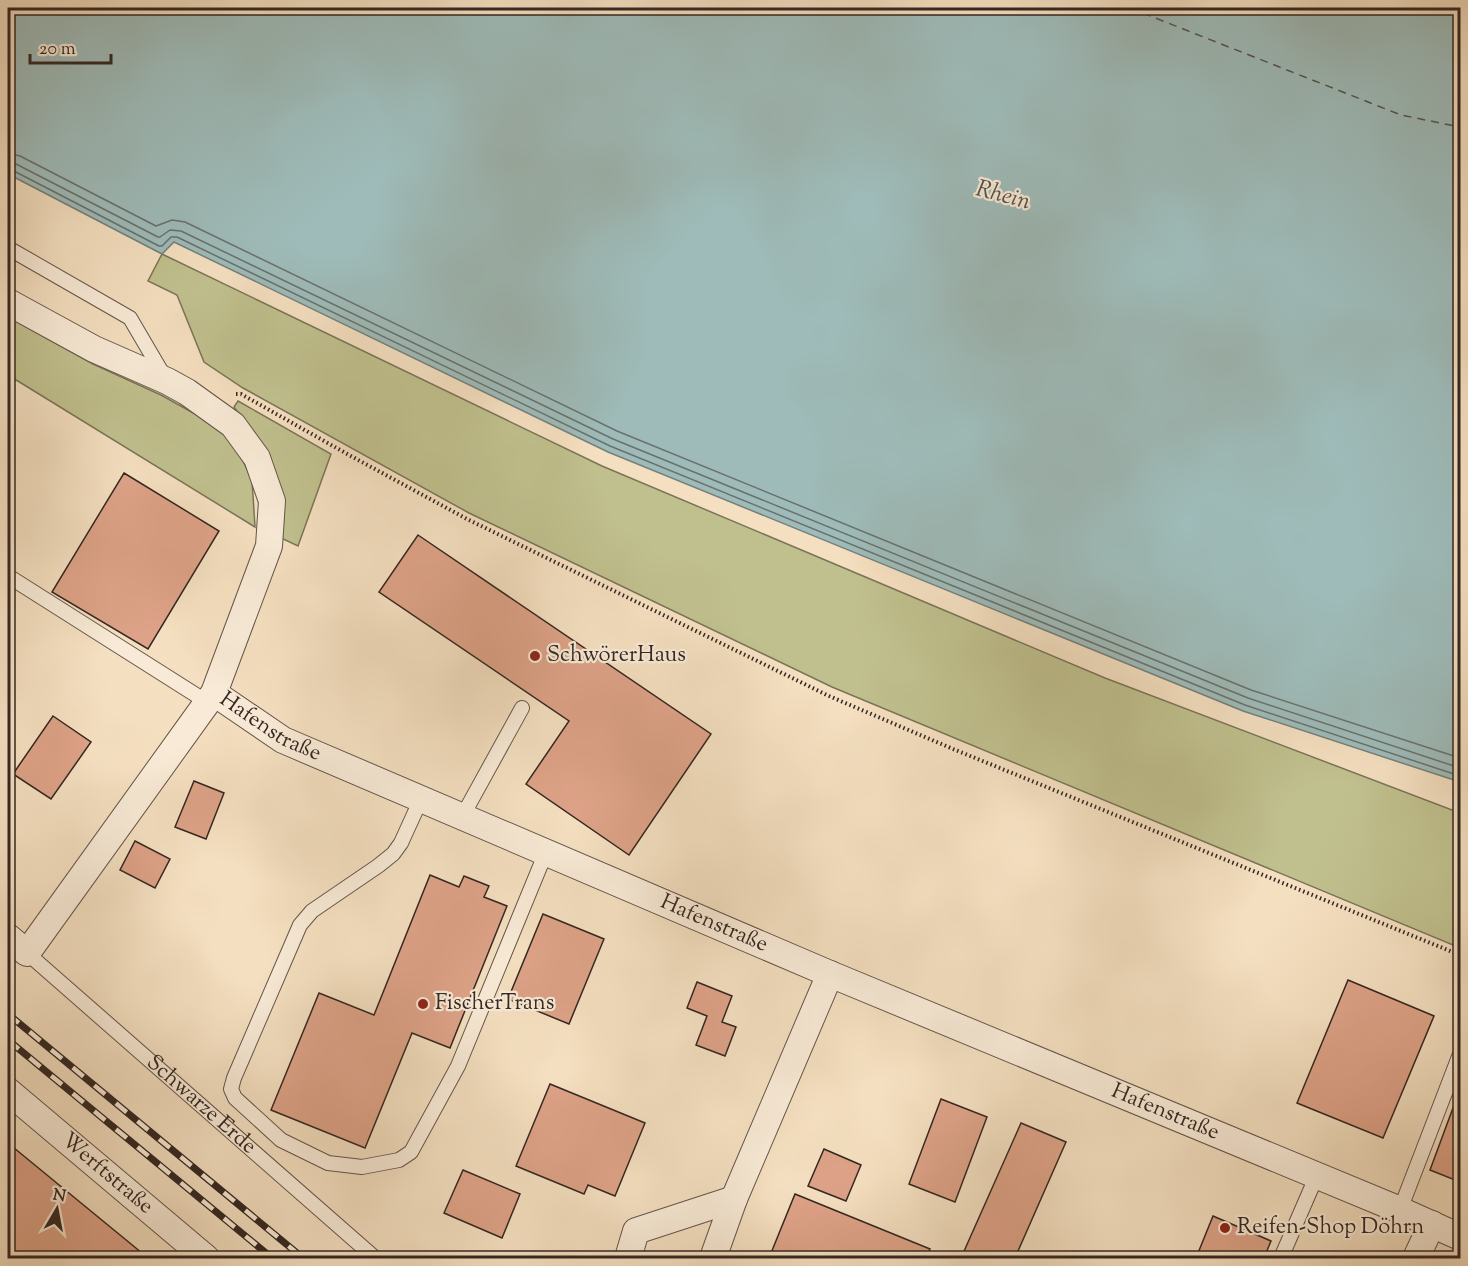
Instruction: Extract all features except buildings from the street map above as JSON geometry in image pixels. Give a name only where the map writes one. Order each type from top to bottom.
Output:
[{"type":"street","name":"Hafenstraße","points":[[8,302],[94,349],[188,392],[233,425],[257,458],[272,501],[269,546],[210,697],[283,740],[830,974],[1317,1175],[1461,1237]]},
{"type":"street","points":[[27,953],[210,697]]},
{"type":"street","name":"Schwarze Erde","points":[[8,937],[27,953]]},
{"type":"street","points":[[713,1258],[734,1199],[830,974]]},
{"type":"street","name":"Werftstraße","points":[[8,1091],[206,1258]]},
{"type":"street","points":[[628,1258],[636,1231],[734,1199]]},
{"type":"street","points":[[1416,1258],[1432,1224]]},
{"type":"lane","points":[[8,248],[130,318],[167,381]]},
{"type":"lane","points":[[8,576],[210,697]]},
{"type":"lane","points":[[462,817],[522,708]]},
{"type":"lane","points":[[421,799],[401,843],[393,854],[312,911],[300,925],[231,1089],[235,1098],[281,1140],[328,1163],[362,1167],[399,1160],[411,1152],[458,1066],[546,852]]},
{"type":"lane","name":"Schwarze Erde","points":[[27,953],[375,1258]]},
{"type":"lane","points":[[1400,1210],[1461,1054]]},
{"type":"lane","points":[[1281,1258],[1317,1175]]},
{"type":"path","points":[[231,393],[242,394],[467,519],[829,696],[953,750],[1461,955]]},
{"type":"green space","points":[[162,254],[602,466],[1105,678],[1460,813],[1460,948],[832,687],[469,513],[243,388],[204,362],[177,295],[148,281]]},
{"type":"green space","points":[[8,317],[93,364],[161,395],[224,430],[252,480],[255,527],[8,375]]},
{"type":"green space","points":[[238,401],[331,454],[298,546],[281,538],[268,454],[234,407]]},
{"type":"water","name":"Rhein","points":[[8,8],[1460,8],[1460,782],[1243,711],[608,452],[174,242],[162,254],[8,174]]},
{"type":"ferry route","points":[[1130,8],[1401,115],[1460,127]]},
{"type":"railway","points":[[8,1014],[303,1258]]},
{"type":"railway","points":[[8,1040],[272,1258]]},
{"type":"place","name":"SchwörerHaus","points":[[535,656]]},
{"type":"place","name":"FischerTrans","points":[[423,1004]]},
{"type":"place","name":"Reifen-Shop Döhrn","points":[[1225,1228]]}]
